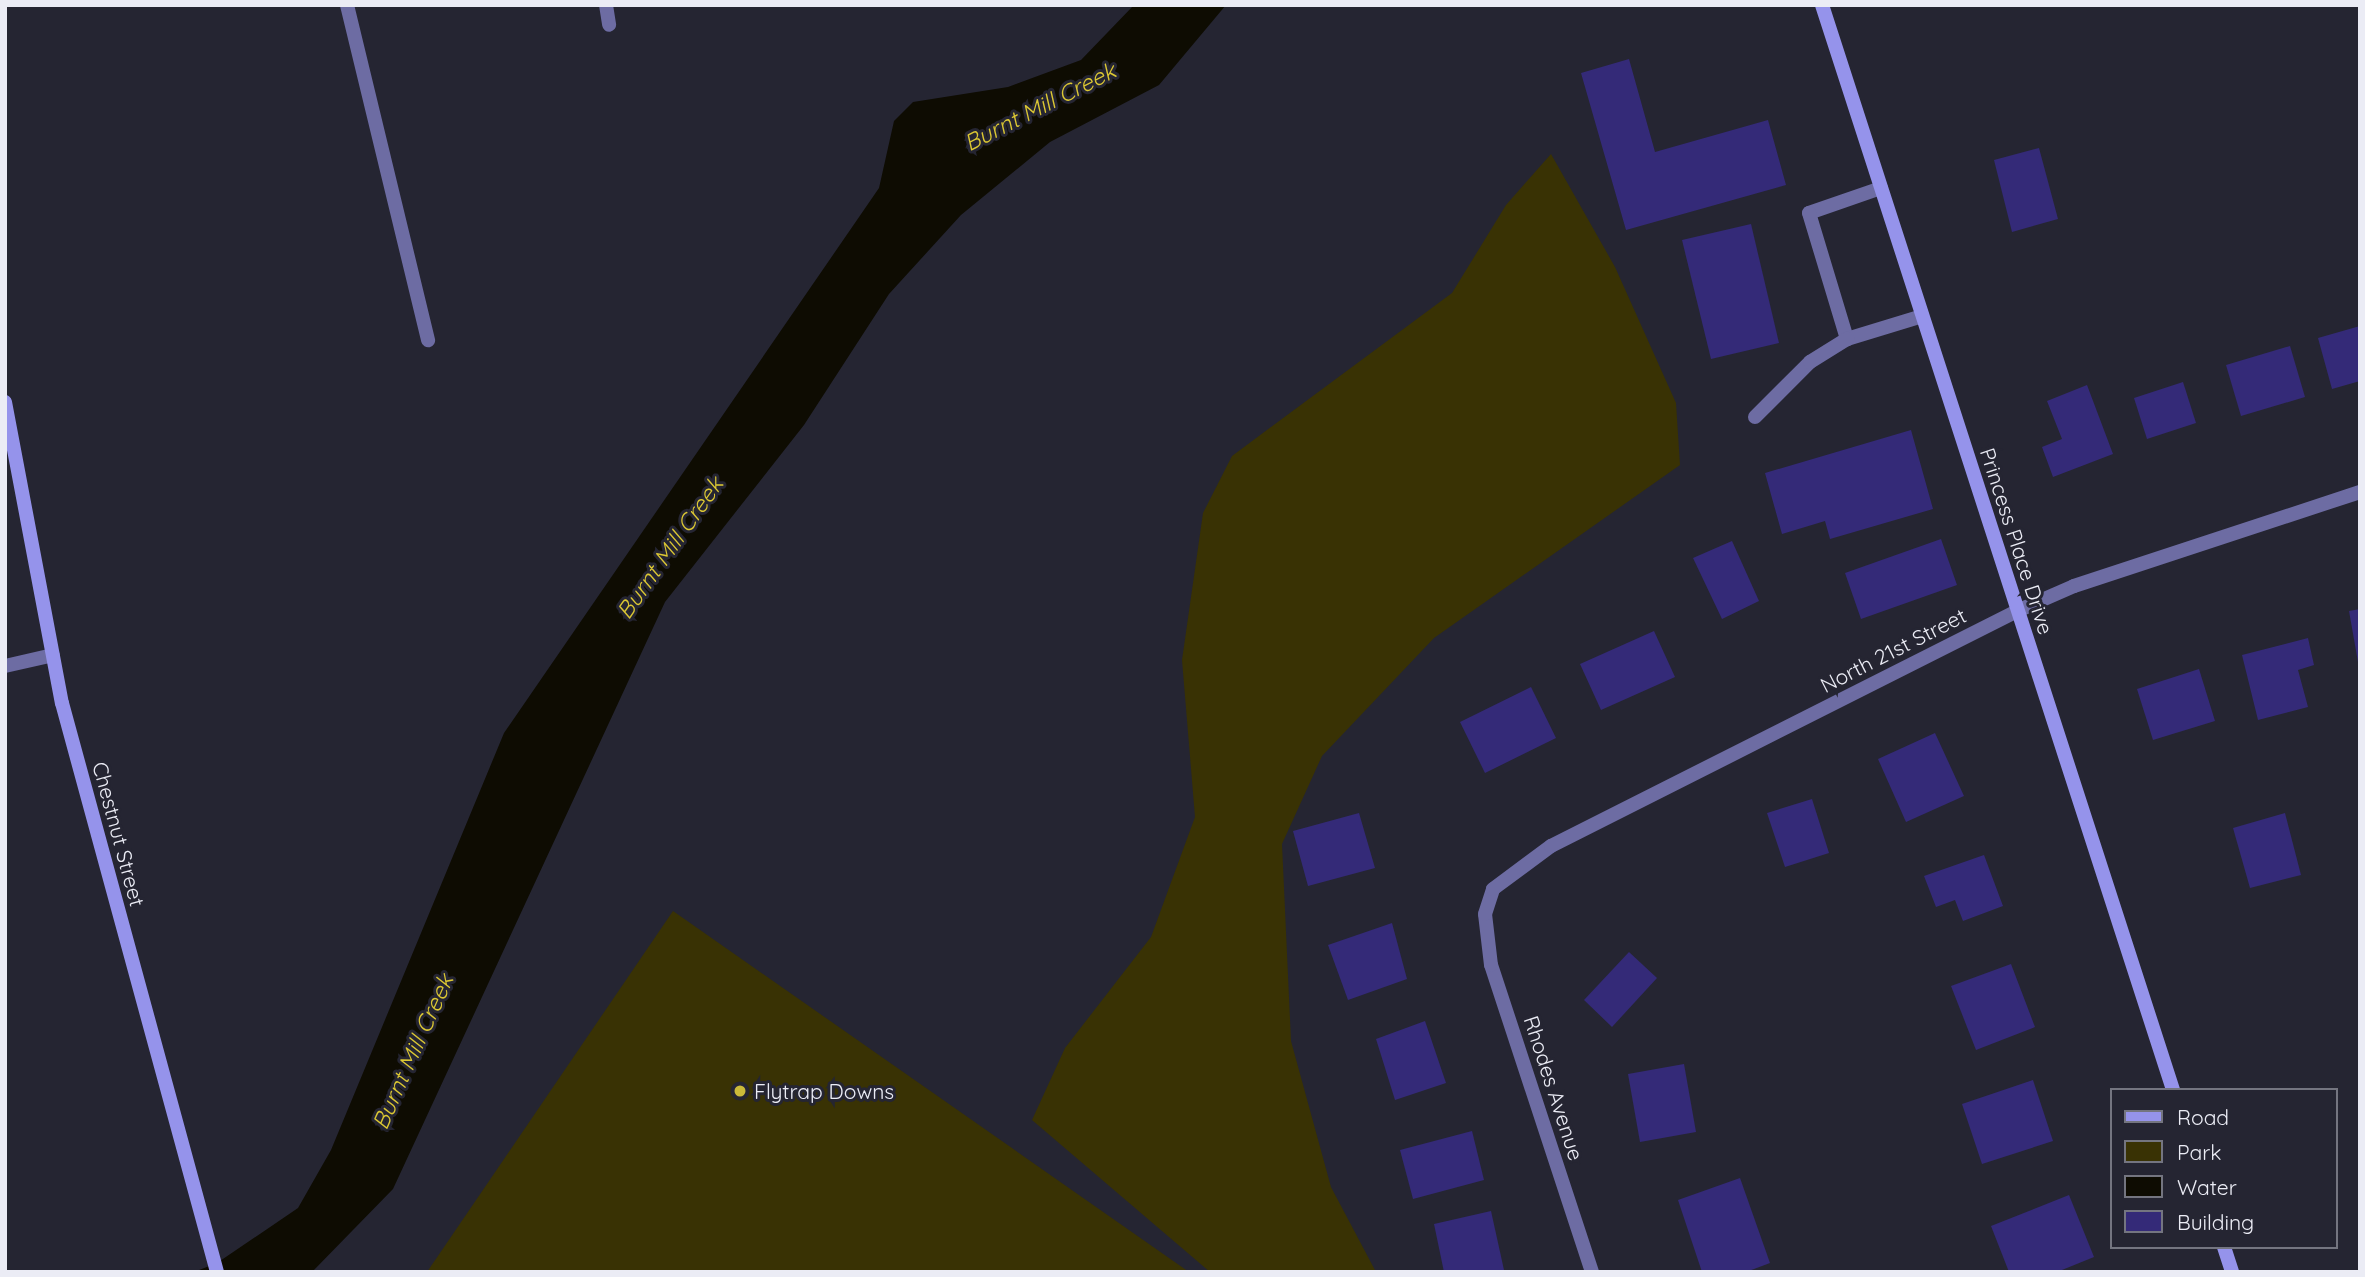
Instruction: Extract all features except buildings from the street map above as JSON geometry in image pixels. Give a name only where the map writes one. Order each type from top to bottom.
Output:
[{"type":"street","points":[[347,5],[428,340]]},
{"type":"street","points":[[606,5],[609,25]]},
{"type":"street","name":"Princess Place Drive","points":[[1822,5],[2172,1088]]},
{"type":"street","points":[[1847,339],[1809,213],[1881,188]]},
{"type":"street","points":[[1755,417],[1810,362],[1847,339],[1922,316]]},
{"type":"street","name":"Chestnut Street","points":[[5,401],[52,655],[217,1272]]},
{"type":"street","name":"North 21st Street","points":[[1485,914],[1493,889],[1551,846],[2017,611],[2074,586],[2360,492]]},
{"type":"street","points":[[5,666],[52,655]]},
{"type":"street","name":"Rhodes Avenue","points":[[1485,914],[1491,965],[1592,1272]]},
{"type":"street","points":[[2225,1249],[2232,1272]]},
{"type":"green space","points":[[1551,154],[1615,267],[1676,403],[1680,465],[1434,638],[1322,756],[1282,844],[1291,1041],[1331,1187],[1376,1272],[1210,1272],[1032,1120],[1065,1048],[1151,937],[1195,817],[1182,660],[1203,513],[1232,456],[1452,293],[1506,205]]},
{"type":"green space","name":"Flytrap Downs","points":[[673,911],[1189,1272],[427,1272]]},
{"type":"water","name":"Burnt Mill Creek","points":[[1134,5],[1226,5],[1159,85],[1050,142],[961,215],[889,294],[804,425],[665,602],[393,1189],[312,1272],[194,1272],[217,1263],[298,1208],[331,1150],[504,733],[879,188],[894,121],[913,102],[1008,87],[1081,60]]},
{"type":"place","name":"Flytrap Downs","points":[[740,1091]]}]
